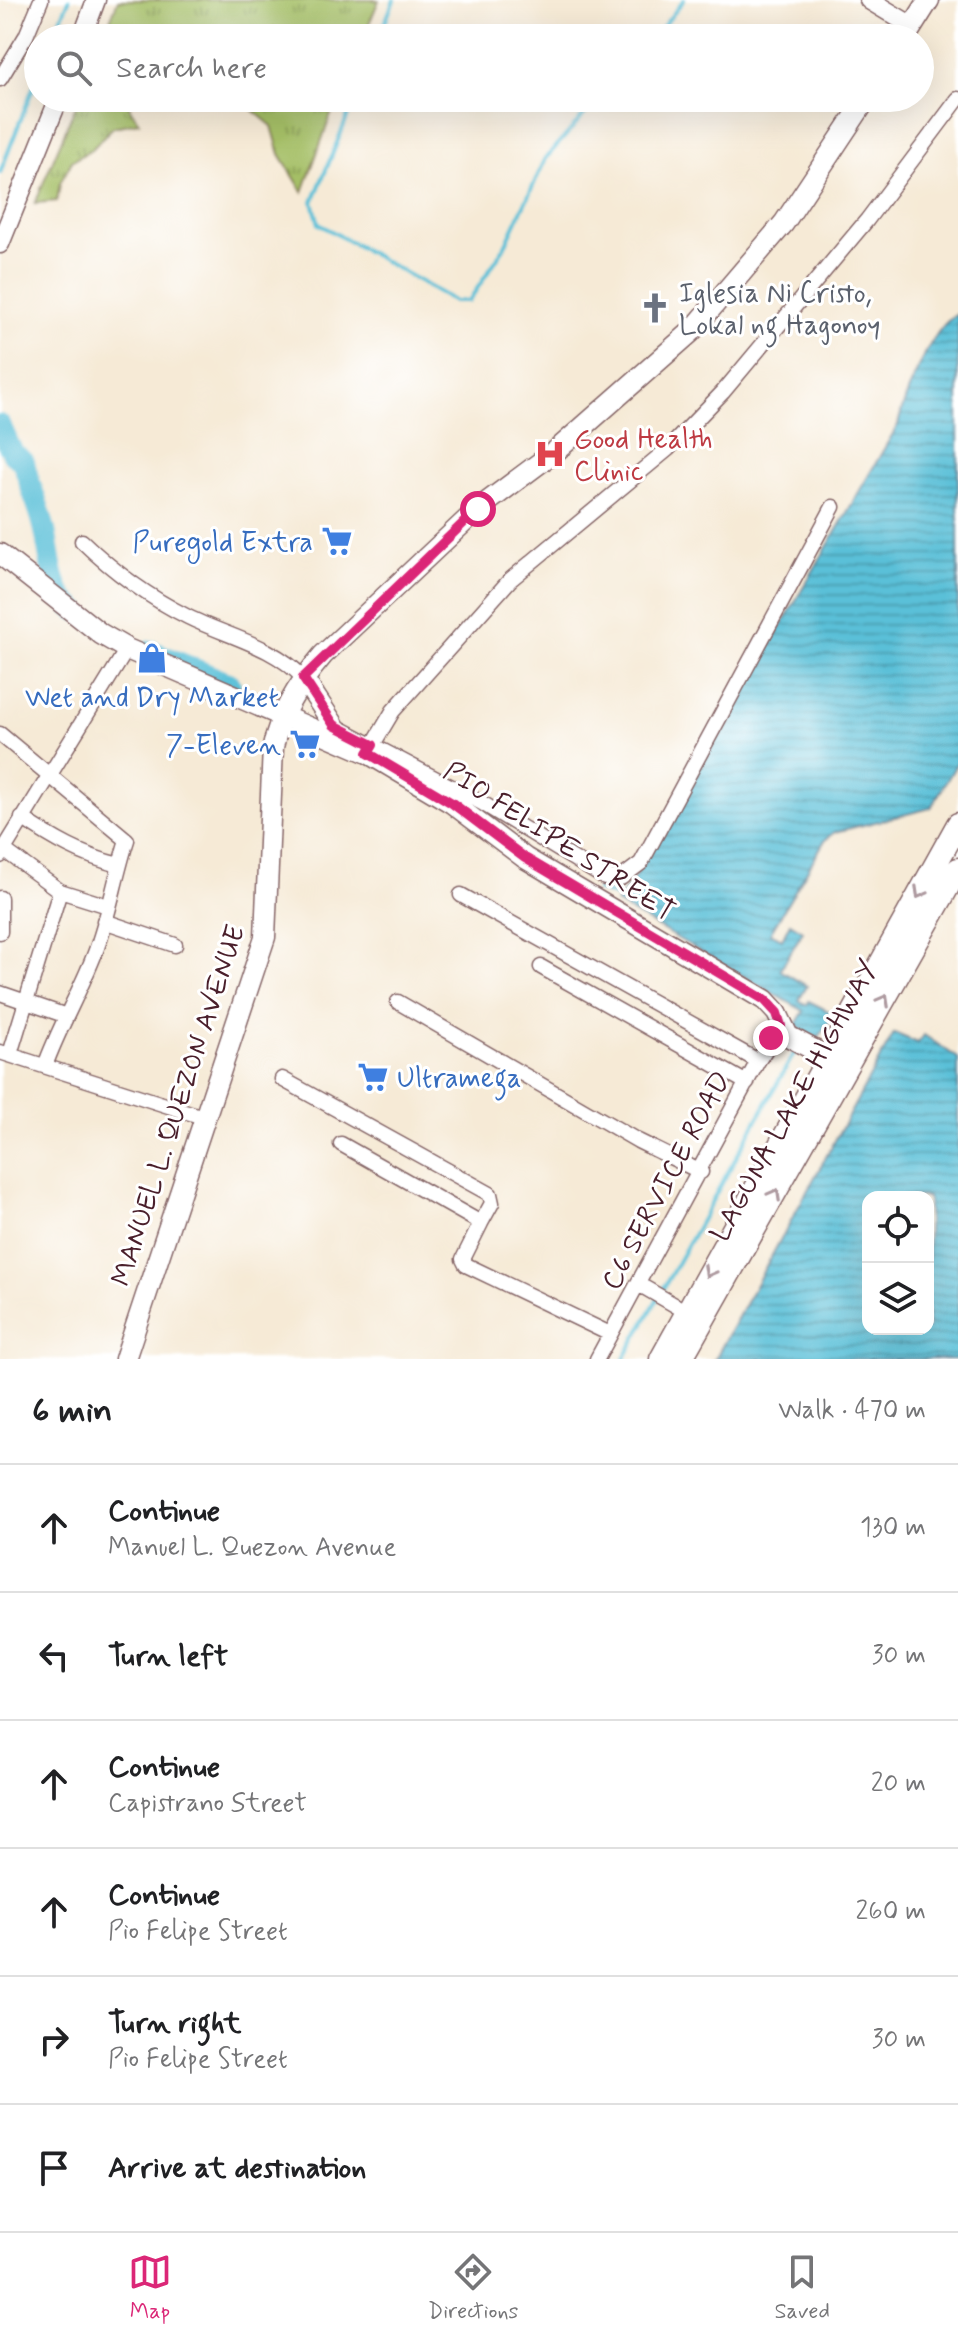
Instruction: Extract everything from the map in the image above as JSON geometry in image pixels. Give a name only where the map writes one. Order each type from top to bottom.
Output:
[{"type":"main road","points":[[914,24],[929,0]]},
{"type":"main road","name":"MANUEL L. QUEZON AVENUE","points":[[125,1359],[265,937],[275,738],[293,698],[478,509],[557,450],[685,339],[791,213],[858,112]]},
{"type":"main road","name":"PIO FELIPE STREET","points":[[0,554],[76,617],[127,649],[251,701],[293,698],[452,803],[532,848],[765,1000],[777,1013],[785,1031],[822,1054]]},
{"type":"main road","points":[[293,698],[334,725]]},
{"type":"main road","points":[[251,701],[272,725],[275,738]]},
{"type":"main road","name":"LAGUNA LAKE HIGHWAY","points":[[681,1359],[688,1313],[822,1054],[958,824]]},
{"type":"main road","name":"LAGUNA LAKE HIGHWAY","points":[[661,1359],[958,869]]},
{"type":"street","points":[[27,24],[41,0]]},
{"type":"street","points":[[87,24],[96,0]]},
{"type":"street","points":[[869,0],[899,24]]},
{"type":"street","points":[[0,79],[5,62],[24,29]]},
{"type":"street","points":[[334,725],[371,749],[403,699],[510,580],[663,454],[723,392],[867,220],[958,99]]},
{"type":"street","points":[[0,243],[53,112]]},
{"type":"street","points":[[532,848],[605,878],[621,878],[641,863],[833,507]]},
{"type":"street","points":[[82,541],[126,581],[189,617],[292,666],[293,698]]},
{"type":"street","points":[[127,649],[2,853],[60,891],[175,945]]},
{"type":"street","points":[[3,743],[126,836],[106,914],[78,993],[64,1015],[45,1066]]},
{"type":"street","points":[[22,818],[60,843],[93,859],[119,865]]},
{"type":"street","points":[[60,891],[5,1053],[203,1117]]},
{"type":"street","points":[[461,895],[758,1061]]},
{"type":"street","points":[[0,898],[0,932]]},
{"type":"street","points":[[541,967],[747,1083]]},
{"type":"street","points":[[0,993],[64,1015]]},
{"type":"street","points":[[398,1002],[638,1141],[701,1172]]},
{"type":"street","name":"C6 SERVICE ROAD","points":[[597,1359],[610,1334],[644,1287],[758,1061],[785,1031]]},
{"type":"street","points":[[282,1079],[490,1194],[492,1203],[463,1259],[466,1265],[610,1334]]},
{"type":"street","points":[[341,1144],[481,1223]]},
{"type":"street","points":[[644,1287],[688,1313]]},
{"type":"green space","points":[[118,0],[379,0],[369,24],[109,24]]},
{"type":"green space","points":[[73,112],[132,112],[139,122],[113,127],[92,149],[72,161],[60,183],[57,201],[35,203]]},
{"type":"green space","points":[[255,112],[332,112],[303,192],[280,154],[272,126]]},
{"type":"water","points":[[958,314],[958,761],[931,808],[835,832],[825,840],[770,933],[782,939],[790,923],[803,931],[780,970],[807,986],[799,1000],[807,1005],[809,1001],[834,1014],[818,1039],[795,1026],[804,1011],[616,903],[633,880],[898,425],[906,397],[929,347],[938,332]]},
{"type":"water","points":[[894,1033],[918,1043],[924,1035],[958,1058],[958,1359],[715,1359]]},
{"type":"waterway","points":[[59,24],[69,0]]},
{"type":"waterway","points":[[385,24],[394,0]]},
{"type":"waterway","points":[[665,24],[684,0]]},
{"type":"waterway","points":[[0,173],[24,111]]},
{"type":"waterway","points":[[349,112],[313,202],[319,224],[454,301],[469,301],[504,248],[546,158],[587,112]]},
{"type":"waterway","points":[[0,425],[13,454]]},
{"type":"waterway","points":[[13,454],[24,462],[43,523],[55,582],[76,610]]},
{"type":"waterway","points":[[151,651],[230,684]]},
{"type":"waterway","points":[[598,890],[623,899]]},
{"type":"waterway","points":[[624,1359],[796,1050]]},
{"type":"place","name":"Iglesia Ni Cristo, Lokal ng Hagonoy","points":[[655,308]]},
{"type":"place","name":"Good Health Clinic","points":[[550,454]]},
{"type":"place","name":"Puregold Extra","points":[[337,541]]},
{"type":"place","name":"Wet and Dry Market","points":[[152,658]]},
{"type":"place","name":"7-Eleven","points":[[305,744]]},
{"type":"place","name":"Ultramega","points":[[373,1077]]},
{"type":"route","points":[[478,509],[323,655],[303,678],[334,725],[373,745],[368,753],[452,803],[525,858],[765,1000],[777,1013],[781,1026],[771,1038]]}]
